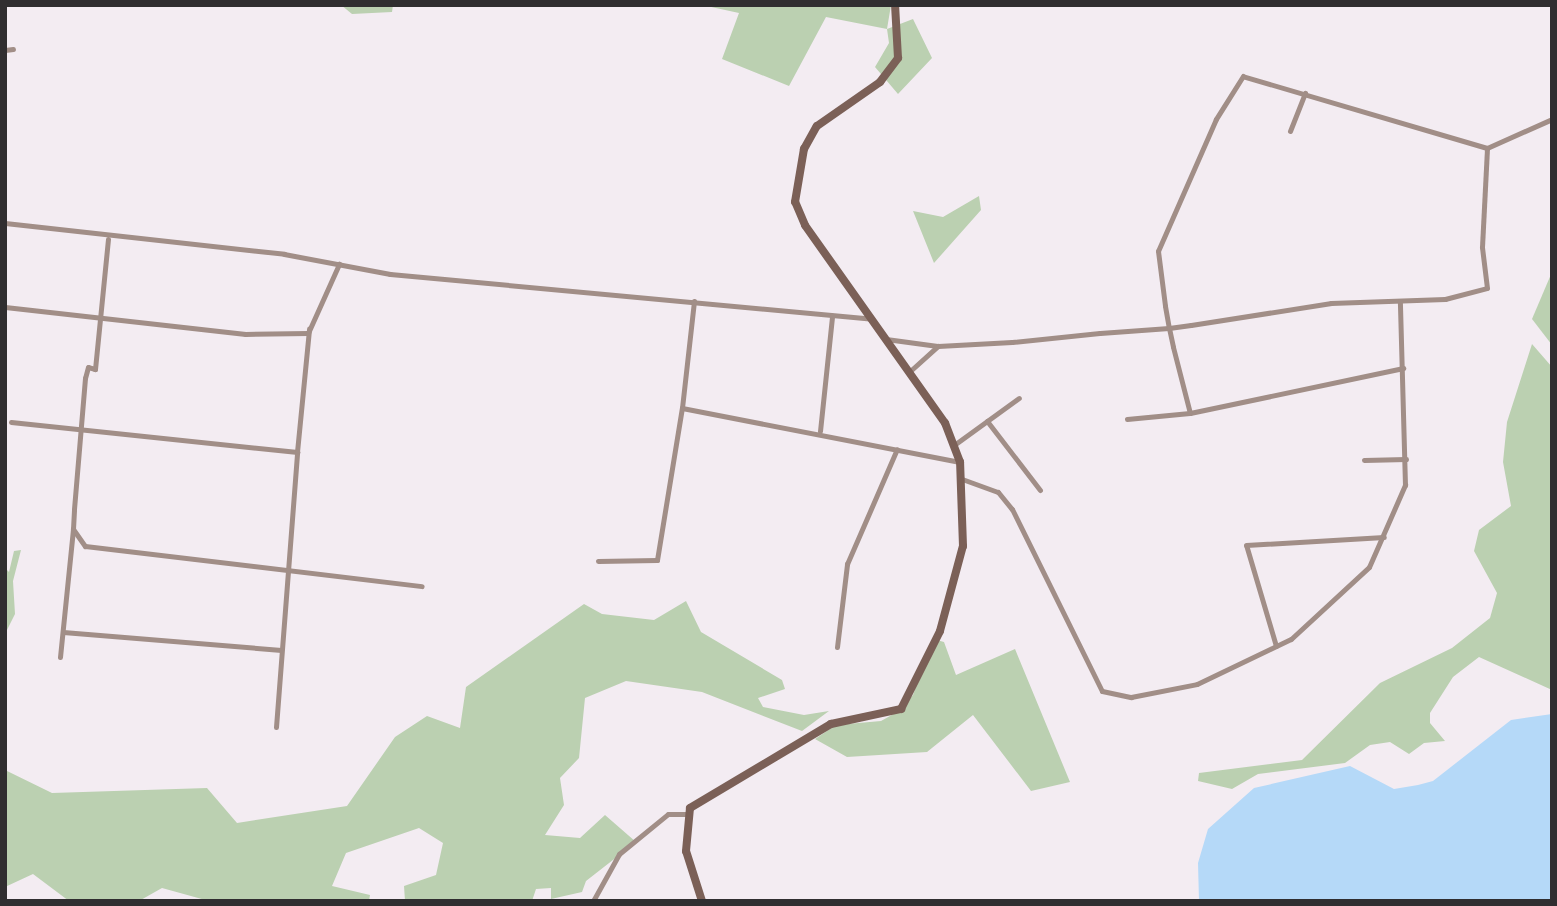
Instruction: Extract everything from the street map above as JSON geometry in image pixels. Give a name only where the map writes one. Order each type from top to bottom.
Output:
[{"type":"main road","points":[[702,901],[686,851],[687,814],[758,762],[795,749],[831,724],[886,716],[907,702],[940,631],[959,565],[962,480],[954,445],[875,319],[804,225],[795,202],[804,149],[817,127],[880,82],[898,58],[895,5]]},
{"type":"street","points":[[5,50],[13,49]]},
{"type":"street","points":[[1190,413],[1169,328],[1158,251],[1224,105],[1243,76],[1487,148],[1552,119]]},
{"type":"street","points":[[1290,131],[1305,93]]},
{"type":"street","points":[[886,339],[937,346],[1169,328],[1331,303],[1400,301],[1487,288],[1482,247],[1487,148]]},
{"type":"street","points":[[5,223],[108,239],[875,319]]},
{"type":"street","points":[[61,657],[83,430],[85,378],[88,367],[95,369],[108,239]]},
{"type":"street","points":[[276,727],[286,572],[309,329],[339,264]]},
{"type":"street","points":[[598,561],[657,560],[681,408],[694,301]]},
{"type":"street","points":[[962,480],[989,487],[1012,509],[1106,694],[1152,696],[1192,686],[1276,646],[1359,583],[1384,537],[1401,503],[1406,459],[1400,301]]},
{"type":"street","points":[[5,307],[245,334],[309,329]]},
{"type":"street","points":[[820,431],[832,316]]},
{"type":"street","points":[[908,373],[937,346]]},
{"type":"street","points":[[1126,419],[1190,413],[1403,368]]},
{"type":"street","points":[[954,445],[1018,398]]},
{"type":"street","points":[[681,408],[820,431],[960,462]]},
{"type":"street","points":[[987,421],[1040,490]]},
{"type":"street","points":[[11,422],[297,452]]},
{"type":"street","points":[[837,647],[847,564],[897,449]]},
{"type":"street","points":[[1364,460],[1406,459]]},
{"type":"street","points":[[74,529],[96,550],[422,586]]},
{"type":"street","points":[[1276,646],[1246,545],[1384,537]]},
{"type":"street","points":[[63,632],[281,650]]},
{"type":"street","points":[[593,901],[619,854],[668,814],[687,814]]},
{"type":"green space","points":[[341,5],[393,5],[392,12],[352,14]]},
{"type":"green space","points":[[702,5],[891,5],[887,29],[826,17],[789,86],[722,59],[739,13]]},
{"type":"green space","points":[[913,19],[932,58],[898,94],[875,67],[889,43],[887,29]]},
{"type":"green space","points":[[979,196],[981,210],[934,263],[913,211],[943,217]]},
{"type":"green space","points":[[1552,272],[1552,345],[1532,319]]},
{"type":"green space","points":[[1532,344],[1552,367],[1552,690],[1479,657],[1453,677],[1430,713],[1430,723],[1445,741],[1424,743],[1409,754],[1390,742],[1370,745],[1345,763],[1258,774],[1232,789],[1198,781],[1199,773],[1302,760],[1380,683],[1452,648],[1490,618],[1497,593],[1474,551],[1479,530],[1511,506],[1503,462],[1507,422]]},
{"type":"green space","points":[[21,550],[13,581],[15,614],[5,634],[5,568],[9,572],[14,551]]},
{"type":"green space","points":[[686,601],[701,632],[782,680],[785,689],[758,698],[763,707],[804,715],[829,711],[802,731],[702,692],[626,681],[585,698],[579,758],[560,778],[564,805],[545,835],[580,838],[605,815],[636,842],[586,881],[582,892],[551,899],[551,888],[536,889],[532,901],[405,901],[404,886],[436,875],[443,843],[419,828],[346,853],[332,886],[370,895],[369,901],[209,901],[162,888],[139,901],[69,901],[33,874],[5,887],[5,770],[52,793],[207,788],[237,823],[347,806],[395,737],[427,716],[460,728],[466,687],[584,604],[602,614],[654,620]]},
{"type":"green space","points":[[933,639],[944,642],[956,675],[1015,649],[1070,782],[1031,791],[973,715],[927,752],[847,757],[815,739],[836,725],[881,721],[899,711],[913,695]]},
{"type":"water","points":[[1552,714],[1552,901],[1199,901],[1198,863],[1208,829],[1254,788],[1350,766],[1394,789],[1418,785],[1433,781],[1511,720]]}]
